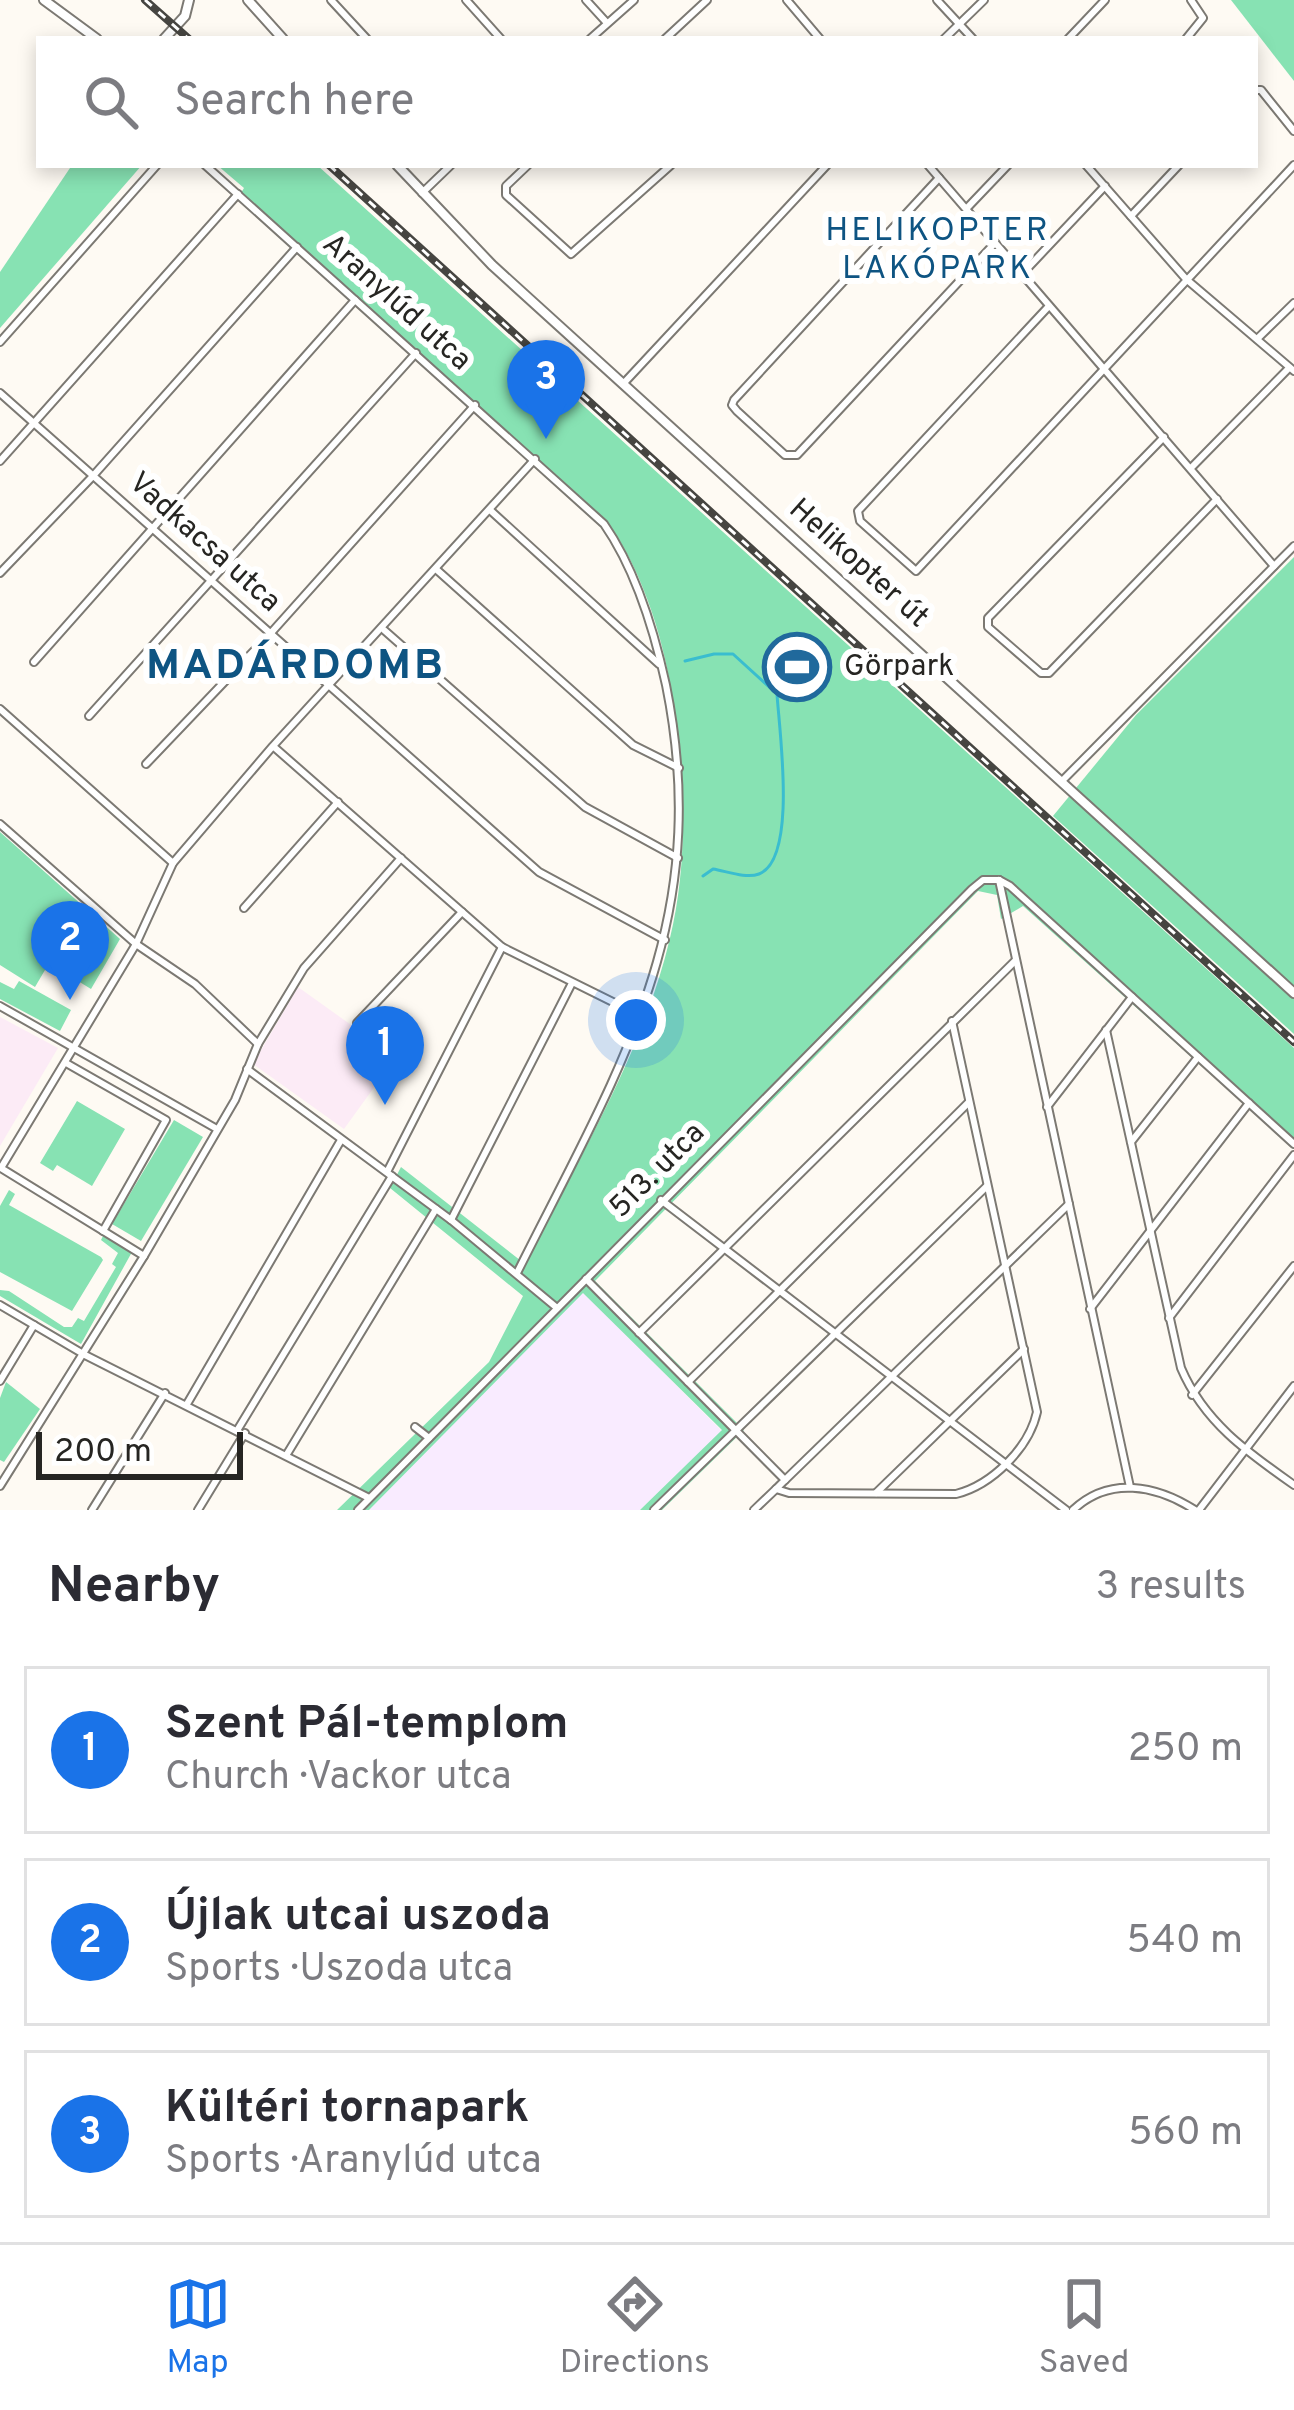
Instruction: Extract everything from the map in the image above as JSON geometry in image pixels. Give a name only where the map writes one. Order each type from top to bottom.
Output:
[{"type":"street","points":[[44,0],[93,36]]},
{"type":"street","points":[[167,36],[185,16],[189,0]]},
{"type":"street","points":[[248,0],[281,36]]},
{"type":"street","points":[[331,0],[364,36]]},
{"type":"street","points":[[466,0],[498,36]]},
{"type":"street","points":[[586,0],[607,23]]},
{"type":"street","points":[[593,36],[634,0]]},
{"type":"street","points":[[668,36],[707,0]]},
{"type":"street","points":[[788,0],[817,35]]},
{"type":"street","points":[[937,0],[970,36]]},
{"type":"street","points":[[947,36],[984,0]]},
{"type":"street","points":[[1071,36],[1105,0]]},
{"type":"street","points":[[1188,36],[1203,18],[1191,0]]},
{"type":"street","points":[[1258,90],[1294,131]]},
{"type":"street","points":[[1049,306],[858,512],[860,521],[916,571],[1294,165]]},
{"type":"street","points":[[0,342],[155,168]]},
{"type":"street","name":"Aranylúd utca","points":[[209,168],[604,524],[620,546],[662,666],[679,768],[678,858],[665,940],[641,1016],[517,1273]]},
{"type":"street","name":"Helikopter út","points":[[400,168],[492,266],[1294,992]]},
{"type":"street","points":[[422,193],[449,168]]},
{"type":"street","points":[[525,168],[506,186],[506,195],[565,252],[578,251],[668,168]]},
{"type":"street","points":[[623,384],[823,168]]},
{"type":"street","points":[[931,168],[1274,566]]},
{"type":"street","points":[[968,208],[1005,168]]},
{"type":"street","points":[[1089,168],[1186,279],[1292,369],[1191,469]]},
{"type":"street","points":[[1131,216],[1176,168]]},
{"type":"street","points":[[939,178],[734,400],[737,411],[785,455],[797,455],[995,243]]},
{"type":"street","points":[[1023,273],[1105,186]]},
{"type":"street","points":[[0,461],[238,194]]},
{"type":"street","points":[[0,573],[297,248]]},
{"type":"street","points":[[34,662],[355,299]]},
{"type":"street","points":[[1257,339],[1294,303]]},
{"type":"street","points":[[89,716],[416,353]]},
{"type":"street","name":"Vadkacsa utca","points":[[0,393],[539,872],[665,940]]},
{"type":"street","points":[[146,764],[475,405]]},
{"type":"street","points":[[1164,437],[988,618],[988,626],[1041,673],[1049,673],[1217,499]]},
{"type":"street","points":[[144,1256],[1,1168],[136,944],[173,863],[535,458]]},
{"type":"street","points":[[490,510],[662,666]]},
{"type":"street","points":[[1062,781],[1294,546]]},
{"type":"street","points":[[437,570],[634,745],[679,768]]},
{"type":"street","points":[[382,629],[585,806],[678,858]]},
{"type":"street","points":[[0,709],[173,863]]},
{"type":"street","points":[[273,746],[502,947],[641,1016]]},
{"type":"street","points":[[244,908],[338,802]]},
{"type":"street","points":[[0,824],[136,944],[195,984],[258,1044]]},
{"type":"street","points":[[0,1486],[3,1474],[85,1355],[144,1256],[304,968],[401,858]]},
{"type":"street","name":"513. utca","points":[[358,1510],[972,889],[982,880],[999,880]]},
{"type":"street","points":[[999,880],[1130,1487]]},
{"type":"street","points":[[999,880],[1294,1144]]},
{"type":"street","points":[[357,1024],[462,912]]},
{"type":"street","points":[[198,1510],[390,1174],[502,947]]},
{"type":"street","points":[[639,1333],[1015,961]]},
{"type":"street","points":[[451,1220],[572,983]]},
{"type":"street","points":[[1047,1107],[1132,997]]},
{"type":"street","points":[[0,1006],[217,1130]]},
{"type":"street","points":[[776,1489],[789,1493],[962,1493],[1027,1441],[1037,1412],[952,1021]]},
{"type":"street","points":[[1106,1030],[1169,1318],[1192,1395],[1215,1424],[1294,1485]]},
{"type":"street","points":[[1131,1142],[1198,1057]]},
{"type":"street","points":[[66,1063],[166,1120],[103,1231]]},
{"type":"street","points":[[247,1069],[451,1220],[557,1308]]},
{"type":"street","points":[[688,1382],[969,1102]]},
{"type":"street","points":[[1090,1309],[1249,1103]]},
{"type":"street","points":[[188,1404],[341,1140]]},
{"type":"street","points":[[1169,1318],[1294,1155]]},
{"type":"street","points":[[654,1510],[987,1186]]},
{"type":"street","points":[[662,1200],[1070,1510],[1095,1494],[1130,1487],[1158,1492],[1197,1510],[1294,1386]]},
{"type":"street","points":[[754,1510],[1069,1204]]},
{"type":"street","points":[[286,1454],[436,1209]]},
{"type":"street","points":[[1192,1395],[1294,1266]]},
{"type":"street","points":[[586,1279],[785,1480]]},
{"type":"street","points":[[0,1305],[85,1355],[370,1499]]},
{"type":"street","points":[[0,1381],[34,1324]]},
{"type":"street","points":[[875,1494],[1024,1349]]},
{"type":"street","points":[[92,1510],[165,1393]]},
{"type":"street","points":[[415,1426],[430,1438]]},
{"type":"shaded area","points":[[298,987],[396,1057],[344,1129],[253,1064]]},
{"type":"shaded area","points":[[0,1017],[58,1048],[0,1146]]},
{"type":"shaded area","points":[[583,1292],[722,1431],[640,1510],[369,1510]]},
{"type":"green space","points":[[1231,0],[1294,0],[1294,81]]},
{"type":"green space","points":[[70,168],[139,168],[0,328],[0,272]]},
{"type":"green space","points":[[221,168],[320,168],[1294,1048],[1294,1149],[1023,906],[1001,919],[997,895],[978,891],[595,1281],[744,1430],[662,1510],[640,1510],[722,1430],[583,1293],[369,1510],[337,1510],[489,1362],[523,1296],[390,1188],[401,1167],[525,1264],[607,1105],[658,981],[680,882],[681,766],[659,636],[643,588],[607,521],[241,193],[244,188]]},
{"type":"green space","points":[[1294,557],[1294,1034],[1053,816],[1136,715]]},
{"type":"green space","points":[[0,832],[120,939],[91,989],[57,976],[63,967],[58,964],[51,973],[45,970],[35,987],[0,965]]},
{"type":"green space","points":[[19,981],[71,1010],[60,1031],[0,999],[0,982],[14,989]]},
{"type":"green space","points":[[77,1101],[125,1129],[92,1186],[57,1165],[53,1171],[40,1163]]},
{"type":"green space","points":[[174,1120],[203,1137],[141,1241],[112,1224]]},
{"type":"green space","points":[[9,1190],[15,1194],[9,1205],[103,1260],[72,1311],[0,1272],[0,1206]]},
{"type":"green space","points":[[103,1236],[132,1252],[81,1344],[0,1296],[0,1290],[9,1291],[64,1327],[72,1327],[78,1318],[84,1321],[116,1267],[112,1264],[118,1253],[101,1240]]},
{"type":"green space","points":[[6,1382],[40,1409],[4,1462],[0,1460],[0,1398]]},
{"type":"waterway","points":[[685,661],[733,654],[777,694],[781,735],[782,820],[771,863],[754,875],[713,869],[703,876]]},
{"type":"railway","points":[[145,0],[186,36]]},
{"type":"railway","points":[[332,168],[1294,1042]]},
{"type":"place","name":"Kültéri tornapark","points":[[546,439]]},
{"type":"place","name":"Görpark","points":[[797,667]]},
{"type":"place","name":"Újlak utcai uszoda","points":[[70,1000]]},
{"type":"place","name":"Szent Pál-templom","points":[[385,1105]]},
{"type":"district","name":"HELIKOPTER LAKÓPARK","points":[[938,251]]},
{"type":"district","name":"MADÁRDOMB","points":[[296,667]]}]
